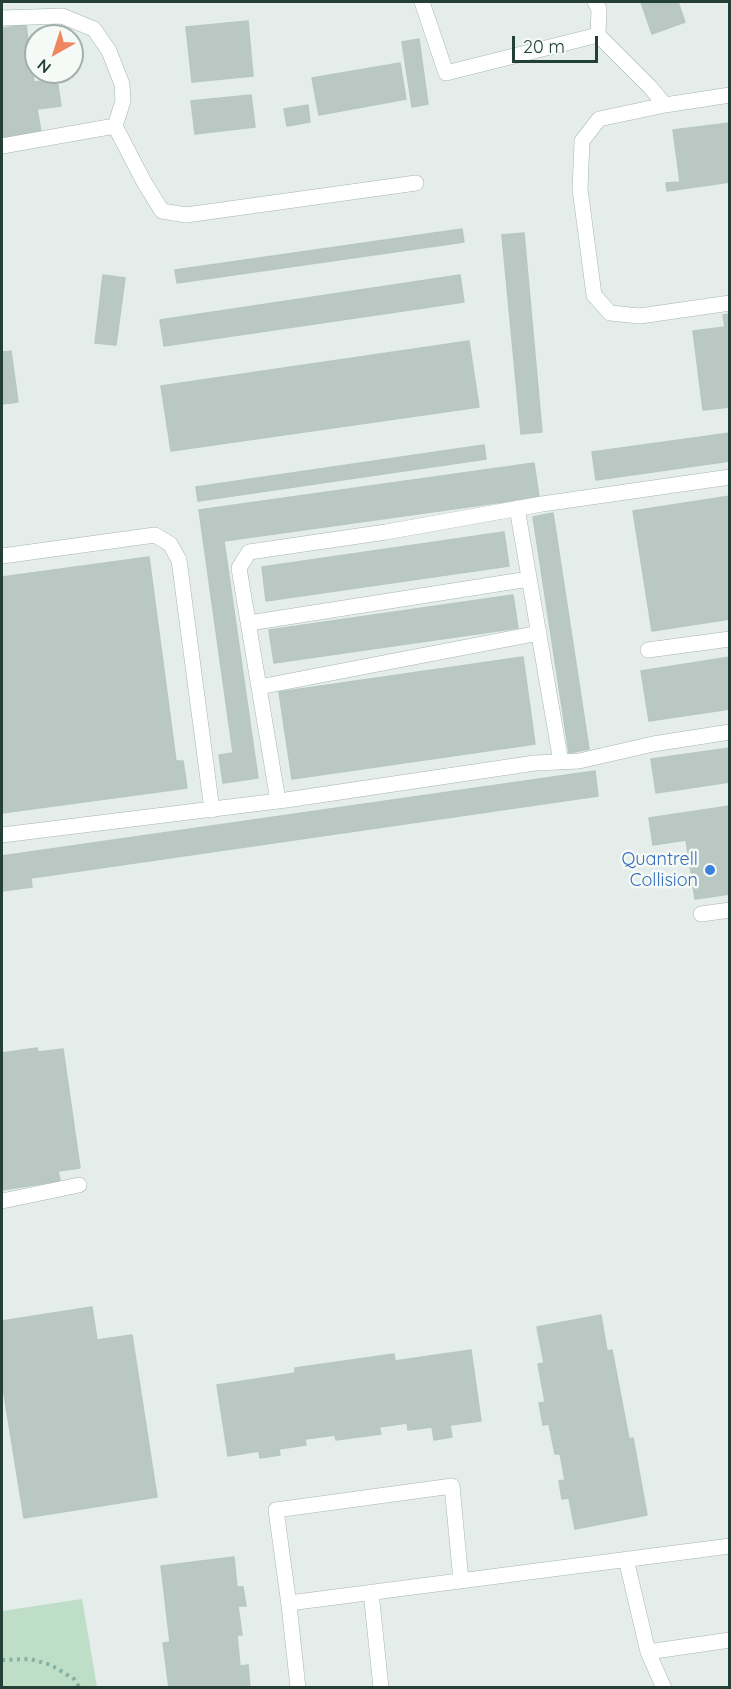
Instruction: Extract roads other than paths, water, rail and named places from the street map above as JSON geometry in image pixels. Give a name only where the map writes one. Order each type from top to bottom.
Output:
[{"type":"lane","points":[[422,2],[446,73],[598,34]]},
{"type":"lane","points":[[595,2],[599,9],[598,34],[651,87],[664,105]]},
{"type":"lane","points":[[2,18],[62,16],[93,29],[109,51],[122,84],[123,101],[115,126],[162,211],[186,214],[416,183]]},
{"type":"lane","points":[[729,95],[664,105],[599,119],[582,141],[580,189],[594,295],[610,313],[640,316],[729,303]]},
{"type":"lane","points":[[2,146],[115,126]]},
{"type":"lane","points":[[278,801],[239,568],[249,552],[386,532],[517,508],[729,477]]},
{"type":"lane","points":[[517,508],[561,762]]},
{"type":"lane","points":[[2,556],[154,536],[170,544],[180,560],[212,810]]},
{"type":"lane","points":[[249,623],[529,579]]},
{"type":"lane","points":[[259,687],[538,633]]},
{"type":"lane","points":[[648,650],[729,639]]},
{"type":"lane","points":[[2,836],[212,810],[535,764],[579,761],[653,744],[729,732]]},
{"type":"lane","points":[[701,914],[729,910]]},
{"type":"lane","points":[[2,1201],[79,1185]]},
{"type":"lane","points":[[298,1688],[276,1510],[452,1486],[461,1581]]},
{"type":"lane","points":[[289,1605],[371,1592],[729,1546]]},
{"type":"lane","points":[[626,1559],[648,1652],[664,1688]]},
{"type":"lane","points":[[371,1592],[381,1688]]},
{"type":"lane","points":[[648,1652],[729,1640]]},
{"type":"place","name":"Quantrell Collision","points":[[710,870]]}]
